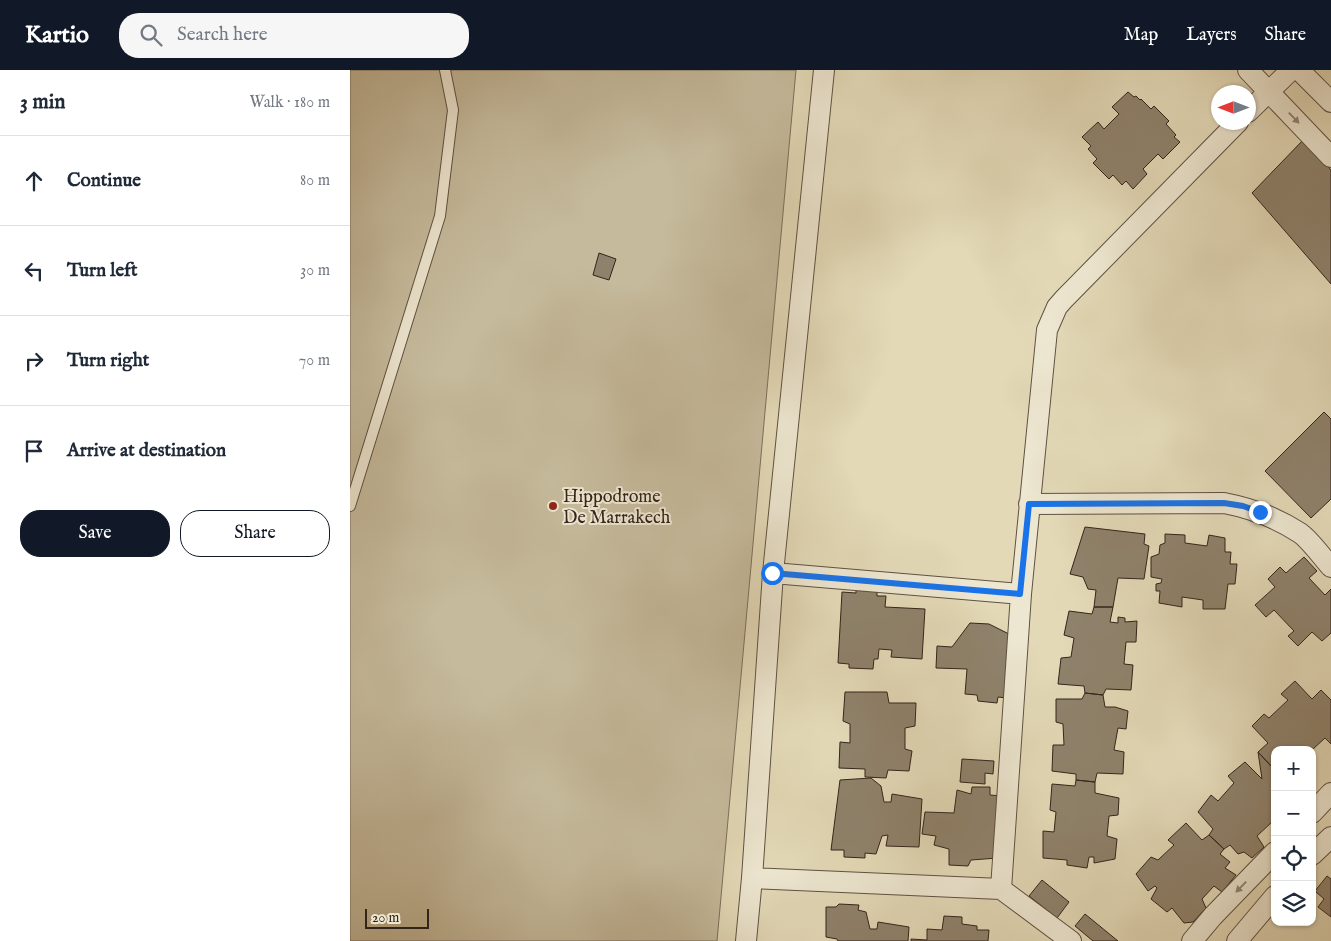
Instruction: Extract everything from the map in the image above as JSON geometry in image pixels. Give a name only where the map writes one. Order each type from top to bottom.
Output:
[{"type":"street","points":[[746,941],[752,878],[772,573],[824,70]]},
{"type":"street","points":[[1248,70],[1331,157]]},
{"type":"street","points":[[1256,104],[1291,70]]},
{"type":"street","points":[[1299,70],[1331,102]]},
{"type":"street","points":[[1001,889],[1020,594],[1047,330],[1057,307],[1230,130]]},
{"type":"street","points":[[1029,504],[1224,503],[1243,506],[1260,512],[1301,534],[1331,567]]},
{"type":"street","points":[[772,573],[1020,594]]},
{"type":"street","points":[[1316,808],[1331,793]]},
{"type":"street","points":[[1316,851],[1331,837]]},
{"type":"street","points":[[1192,941],[1213,916],[1271,856]]},
{"type":"street","points":[[752,878],[1001,889],[1071,941]]},
{"type":"street","points":[[1237,941],[1271,901]]},
{"type":"lane","points":[[350,506],[440,216],[452,110],[445,70]]},
{"type":"shaded area","name":"Hippodrome De Marrakech","points":[[350,70],[796,70],[717,941],[350,941]]},
{"type":"building","points":[[1128,92],[1134,97],[1136,96],[1141,99],[1151,109],[1154,106],[1169,121],[1166,124],[1176,135],[1174,137],[1180,142],[1163,159],[1158,154],[1143,169],[1147,174],[1133,189],[1126,181],[1122,185],[1113,175],[1109,179],[1093,163],[1097,159],[1088,149],[1091,146],[1082,137],[1098,122],[1104,129],[1119,114],[1112,107]]},
{"type":"building","points":[[1304,139],[1331,170],[1331,284],[1252,193]]},
{"type":"building","points":[[599,253],[616,259],[609,280],[593,275]]},
{"type":"building","points":[[1324,412],[1331,419],[1331,499],[1311,518],[1265,471]]},
{"type":"building","points":[[1085,527],[1145,534],[1144,544],[1149,546],[1144,579],[1118,578],[1113,607],[1094,607],[1096,590],[1088,589],[1083,577],[1070,574]]},
{"type":"building","points":[[1165,534],[1185,535],[1185,543],[1207,546],[1209,535],[1225,538],[1225,552],[1231,552],[1230,564],[1237,564],[1235,584],[1228,584],[1225,609],[1203,609],[1203,600],[1182,597],[1182,607],[1159,603],[1160,591],[1156,591],[1156,584],[1161,583],[1162,579],[1151,577],[1151,557],[1159,554],[1160,545],[1165,543]]},
{"type":"building","points":[[1304,557],[1317,571],[1309,578],[1325,595],[1331,589],[1331,633],[1322,641],[1312,632],[1298,646],[1288,636],[1294,631],[1274,610],[1266,617],[1255,605],[1275,587],[1268,579],[1280,567],[1286,573]]},
{"type":"building","points":[[856,589],[877,591],[877,596],[886,596],[885,607],[925,609],[922,659],[891,657],[892,650],[879,649],[878,659],[874,659],[873,669],[849,668],[849,664],[838,663],[842,592],[856,593]]},
{"type":"building","points":[[1094,607],[1113,607],[1110,622],[1118,623],[1118,617],[1125,618],[1125,622],[1137,621],[1136,642],[1126,642],[1124,664],[1133,665],[1131,690],[1106,689],[1103,695],[1085,693],[1084,686],[1058,684],[1061,658],[1071,657],[1074,638],[1064,635],[1069,611],[1092,614]]},
{"type":"building","points":[[970,623],[989,624],[1015,637],[1007,698],[998,697],[997,703],[978,701],[977,695],[965,694],[967,669],[936,668],[937,646],[952,647]]},
{"type":"building","points":[[1295,681],[1312,699],[1321,690],[1331,700],[1331,744],[1325,738],[1316,746],[1271,746],[1271,766],[1258,752],[1268,743],[1252,726],[1264,714],[1269,718],[1288,700],[1281,694]]},
{"type":"building","points":[[845,692],[887,692],[889,703],[916,703],[915,726],[905,728],[905,749],[912,751],[909,771],[888,770],[886,778],[865,777],[865,769],[839,768],[840,742],[850,743],[850,724],[843,721]]},
{"type":"building","points":[[1085,693],[1103,695],[1105,707],[1115,707],[1128,711],[1126,729],[1118,728],[1114,750],[1124,752],[1123,774],[1097,773],[1095,782],[1076,780],[1076,774],[1052,771],[1053,745],[1064,745],[1063,724],[1056,722],[1056,699],[1082,699]]},
{"type":"building","points":[[1258,752],[1271,766],[1271,823],[1257,836],[1264,847],[1252,858],[1244,852],[1238,854],[1230,845],[1224,849],[1209,835],[1213,829],[1198,812],[1211,795],[1218,801],[1234,783],[1228,776],[1245,762],[1262,779]]},
{"type":"building","points":[[962,759],[994,761],[993,774],[985,773],[985,784],[960,782]]},
{"type":"building","points":[[871,778],[881,786],[884,802],[891,802],[892,794],[922,799],[919,847],[886,846],[888,835],[882,836],[876,854],[865,853],[865,858],[844,857],[844,850],[831,850],[840,780]]},
{"type":"building","points":[[1076,780],[1095,782],[1095,793],[1119,798],[1118,815],[1109,816],[1107,836],[1117,839],[1115,859],[1094,863],[1094,857],[1089,857],[1087,868],[1067,865],[1067,860],[1043,858],[1043,831],[1054,832],[1056,812],[1050,810],[1052,784],[1075,786]]},
{"type":"building","points":[[972,787],[990,787],[990,795],[1002,796],[998,858],[971,860],[968,866],[949,865],[949,849],[934,845],[936,836],[922,834],[925,812],[954,813],[957,790],[971,794]]},
{"type":"building","points":[[1186,823],[1202,840],[1209,835],[1224,849],[1220,854],[1230,862],[1225,868],[1236,875],[1222,892],[1214,886],[1202,899],[1206,908],[1193,922],[1184,923],[1172,908],[1167,912],[1151,899],[1157,888],[1155,886],[1148,891],[1136,874],[1151,857],[1158,860],[1174,845],[1168,840]]},
{"type":"building","points":[[1327,876],[1331,879],[1331,917],[1318,907],[1324,899],[1316,890]]},
{"type":"building","points":[[1042,880],[1069,902],[1057,918],[1029,896]]},
{"type":"building","points":[[839,904],[859,905],[858,910],[866,912],[870,929],[877,929],[878,922],[909,927],[908,941],[838,941],[837,939],[826,937],[826,907],[836,907]]},
{"type":"building","points":[[1085,914],[1118,941],[1093,941],[1075,926]]},
{"type":"building","points":[[944,916],[962,917],[962,924],[977,926],[977,930],[989,930],[988,941],[911,941],[911,939],[927,940],[927,929],[942,930]]},
{"type":"place","name":"Hippodrome De Marrakech","points":[[553,506]]},
{"type":"route","points":[[772,573],[1020,594],[1029,504],[1224,503],[1243,506],[1260,512]]}]
